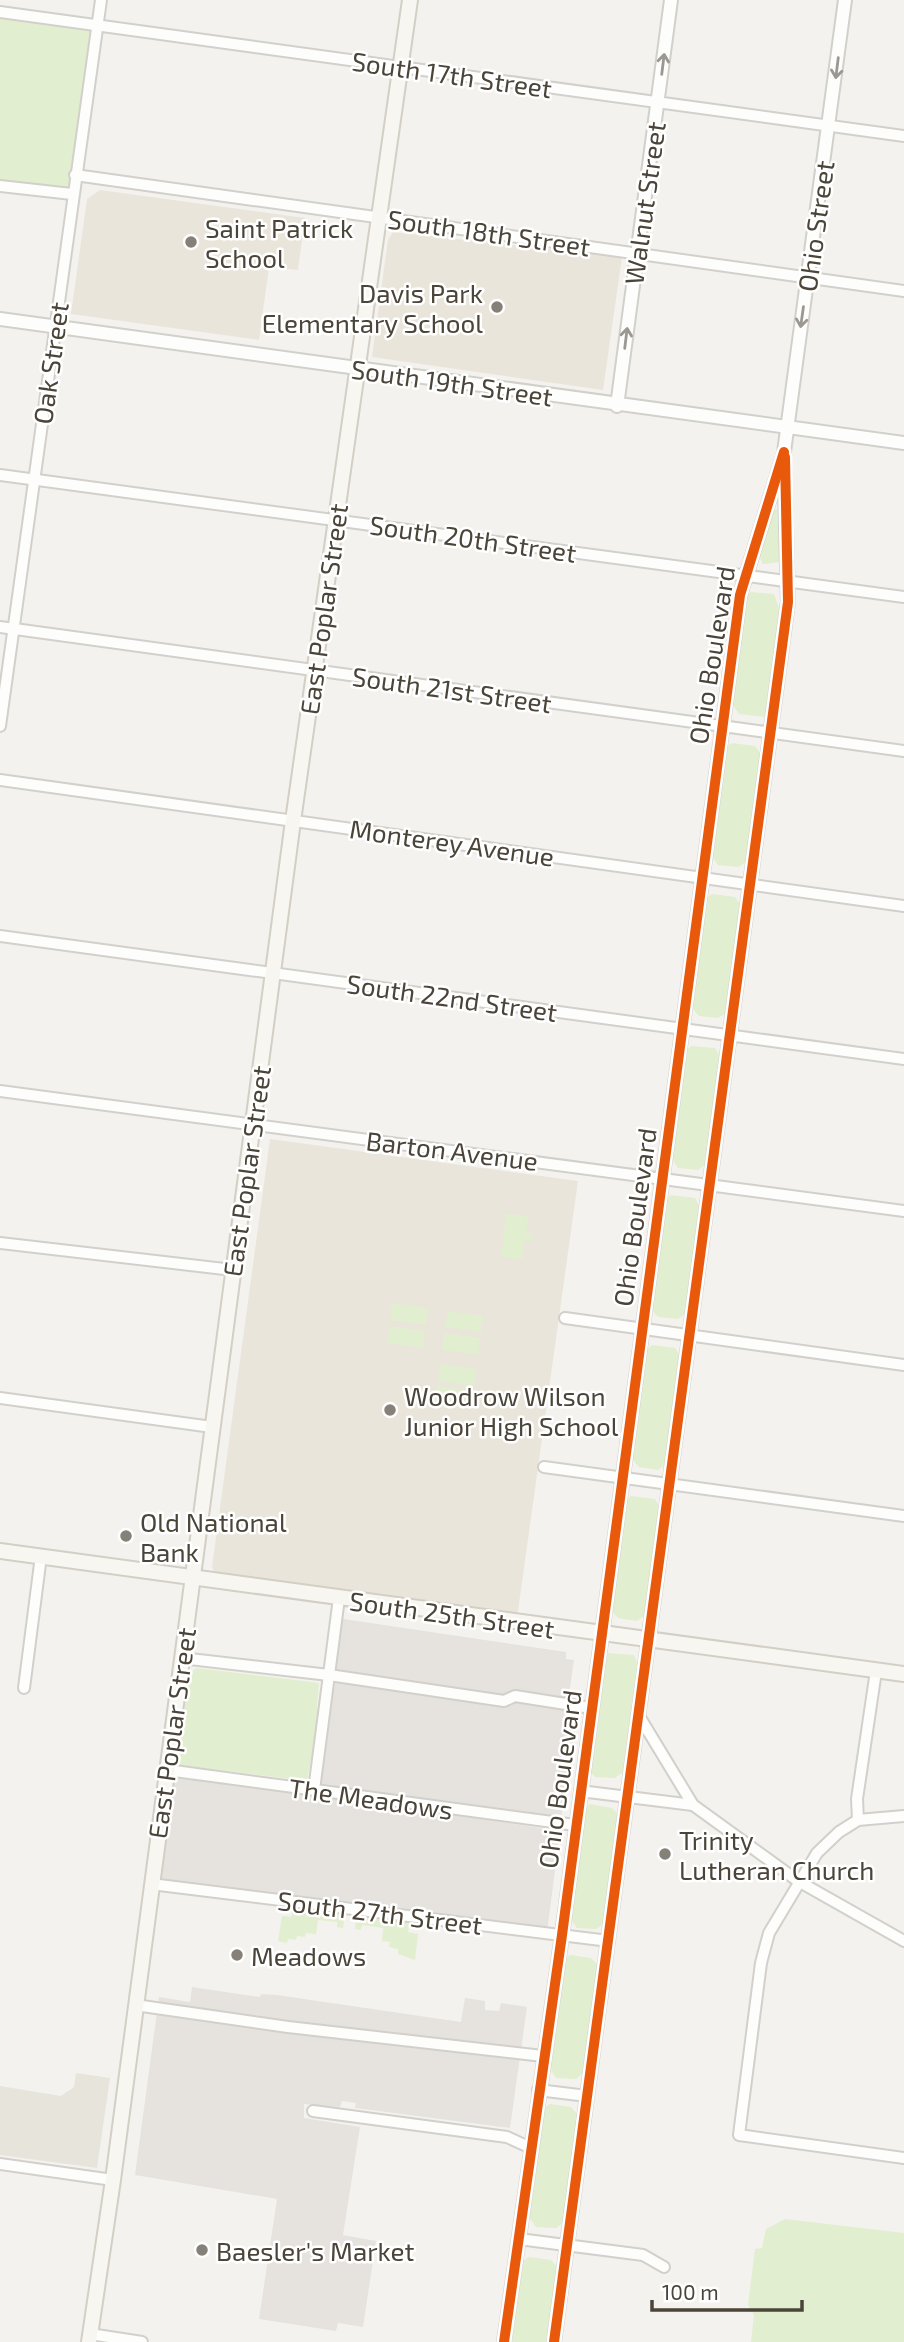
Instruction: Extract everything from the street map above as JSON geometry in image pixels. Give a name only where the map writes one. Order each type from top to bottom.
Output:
[{"type":"main road","name":"East Poplar Street","points":[[90,2338],[293,821],[410,0]]},
{"type":"main road","name":"South 25th Street","points":[[0,1551],[904,1674]]},
{"type":"street","name":"Oak Street","points":[[0,726],[101,0]]},
{"type":"street","name":"Walnut Street","points":[[617,406],[671,0]]},
{"type":"street","name":"Ohio Street","points":[[784,452],[845,0]]},
{"type":"street","name":"South 17th Street","points":[[0,12],[98,23],[904,136]]},
{"type":"street","name":"South 18th Street","points":[[75,175],[904,291]]},
{"type":"street","points":[[0,186],[72,194]]},
{"type":"street","name":"South 19th Street","points":[[0,319],[617,406],[904,443]]},
{"type":"street","points":[[554,2342],[772,733],[789,580],[784,452]]},
{"type":"street","name":"Ohio Boulevard","points":[[504,2342],[562,1935],[621,1478],[745,574],[784,452]]},
{"type":"street","name":"South 20th Street","points":[[0,475],[904,597]]},
{"type":"street","name":"South 21st Street","points":[[0,627],[904,751]]},
{"type":"street","name":"Monterey Avenue","points":[[0,780],[904,906]]},
{"type":"street","name":"South 22nd Street","points":[[0,936],[904,1059]]},
{"type":"street","name":"Barton Avenue","points":[[0,1091],[904,1211]]},
{"type":"street","points":[[0,1243],[233,1270]]},
{"type":"street","points":[[565,1318],[904,1365]]},
{"type":"street","points":[[0,1398],[212,1427]]},
{"type":"street","points":[[544,1467],[671,1485],[745,1492],[904,1516]]},
{"type":"street","points":[[24,1688],[41,1556]]},
{"type":"street","points":[[314,1790],[339,1598]]},
{"type":"street","points":[[181,1658],[329,1675],[504,1701],[515,1696],[592,1707]]},
{"type":"street","points":[[858,1820],[857,1800],[876,1671]]},
{"type":"street","points":[[639,1716],[693,1805],[798,1881],[904,1941]]},
{"type":"street","name":"The Meadows","points":[[167,1770],[575,1825]]},
{"type":"street","points":[[580,1791],[693,1805]]},
{"type":"street","points":[[904,1816],[858,1820],[817,1853],[769,1933],[761,1962],[739,2135],[904,2158]]},
{"type":"street","name":"South 27th Street","points":[[150,1884],[609,1941]]},
{"type":"street","points":[[135,2005],[288,2027],[543,2056]]},
{"type":"street","points":[[538,2090],[587,2096]]},
{"type":"street","points":[[313,2110],[508,2137],[531,2148]]},
{"type":"street","points":[[0,2164],[113,2180]]},
{"type":"street","points":[[519,2239],[643,2255],[664,2267]]},
{"type":"street","points":[[90,2338],[142,2342]]},
{"type":"shaded area","name":"Saint Patrick School","points":[[100,190],[305,218],[298,270],[269,267],[259,340],[71,314],[87,199]]},
{"type":"shaded area","name":"Davis Park Elementary School","points":[[393,232],[622,257],[603,390],[372,357],[388,240]]},
{"type":"shaded area","name":"Woodrow Wilson Junior High School","points":[[270,1139],[578,1181],[518,1611],[514,1616],[214,1572],[212,1567]]},
{"type":"shaded area","points":[[337,1618],[566,1652],[566,1659],[574,1660],[566,1716],[577,1718],[560,1824],[314,1790]]},
{"type":"shaded area","points":[[167,1770],[560,1831],[547,1933],[151,1884]]},
{"type":"shaded area","points":[[192,1987],[260,1997],[261,1994],[277,1995],[461,2022],[465,1998],[485,2001],[485,2010],[499,2011],[501,2003],[527,2007],[510,2128],[355,2108],[356,2103],[342,2101],[340,2107],[304,2104],[304,2118],[360,2127],[343,2235],[376,2241],[363,2327],[338,2323],[336,2331],[259,2319],[277,2199],[135,2175],[159,1997],[190,2002]]},
{"type":"shaded area","points":[[76,2073],[110,2078],[97,2168],[0,2155],[0,2086],[61,2096],[74,2087]]},
{"type":"green space","points":[[0,11],[98,23],[72,194],[0,186]]},
{"type":"green space","points":[[777,509],[780,562],[763,564],[758,554],[772,511]]},
{"type":"green space","points":[[751,592],[774,594],[780,611],[766,717],[739,714],[731,702],[747,595]]},
{"type":"green space","points":[[732,743],[755,746],[760,753],[746,862],[738,867],[718,865],[711,856],[726,747]]},
{"type":"green space","points":[[712,894],[735,897],[740,904],[726,1013],[718,1018],[699,1016],[691,1007],[706,898]]},
{"type":"green space","points":[[692,1046],[715,1048],[720,1056],[706,1164],[698,1170],[678,1168],[671,1158],[685,1050]]},
{"type":"green space","points":[[671,1195],[695,1198],[699,1205],[685,1314],[678,1319],[658,1317],[650,1308],[665,1200]]},
{"type":"green space","points":[[506,1214],[528,1216],[526,1233],[532,1234],[531,1242],[524,1241],[522,1260],[501,1257]]},
{"type":"green space","points":[[392,1303],[428,1308],[426,1325],[390,1320]]},
{"type":"green space","points":[[448,1311],[483,1316],[481,1332],[445,1327]]},
{"type":"green space","points":[[390,1326],[425,1331],[423,1348],[387,1343]]},
{"type":"green space","points":[[444,1333],[480,1338],[478,1355],[442,1350]]},
{"type":"green space","points":[[652,1345],[675,1348],[680,1355],[666,1464],[658,1470],[639,1467],[631,1458],[646,1350]]},
{"type":"green space","points":[[440,1364],[476,1369],[474,1386],[438,1381]]},
{"type":"green space","points":[[437,1386],[473,1391],[470,1408],[434,1403]]},
{"type":"green space","points":[[631,1496],[655,1499],[659,1506],[645,1615],[637,1621],[618,1618],[610,1609],[625,1501]]},
{"type":"green space","points":[[609,1653],[634,1655],[637,1663],[623,1772],[615,1778],[595,1777],[589,1770],[603,1658]]},
{"type":"green space","points":[[196,1668],[319,1683],[317,1707],[320,1713],[307,1781],[180,1765],[178,1760],[189,1674]]},
{"type":"green space","points":[[590,1804],[612,1808],[618,1814],[604,1923],[596,1929],[577,1928],[569,1917],[584,1809]]},
{"type":"green space","points":[[293,1907],[345,1914],[343,1928],[337,1927],[337,1922],[318,1920],[316,1934],[306,1933],[305,1937],[297,1936],[296,1940],[288,1939],[287,1943],[278,1941],[282,1916],[291,1917]]},
{"type":"green space","points":[[357,1914],[410,1922],[408,1932],[418,1934],[415,1960],[398,1954],[398,1949],[389,1947],[390,1942],[382,1941],[383,1928],[362,1925],[361,1930],[355,1929]]},
{"type":"green space","points":[[570,1955],[591,1958],[597,1964],[583,2073],[576,2079],[556,2078],[549,2067],[563,1959]]},
{"type":"green space","points":[[550,2104],[571,2107],[577,2114],[563,2223],[556,2228],[536,2227],[529,2217],[544,2108]]},
{"type":"green space","points":[[785,2219],[904,2233],[904,2342],[751,2342],[754,2315],[748,2305],[755,2249],[762,2248],[766,2229]]},
{"type":"green space","points":[[529,2257],[551,2260],[557,2267],[547,2342],[512,2342],[523,2261]]},
{"type":"cycle path","points":[[504,2342],[562,1935],[740,595],[784,452]]},
{"type":"cycle path","points":[[554,2342],[788,602],[785,457]]},
{"type":"place","name":"Saint Patrick School","points":[[191,242]]},
{"type":"place","name":"Davis Park Elementary School","points":[[497,307]]},
{"type":"place","name":"Woodrow Wilson Junior High School","points":[[390,1410]]},
{"type":"place","name":"Old National Bank","points":[[126,1536]]},
{"type":"place","name":"Trinity Lutheran Church","points":[[665,1854]]},
{"type":"place","name":"Meadows","points":[[237,1955]]},
{"type":"place","name":"Baesler's Market","points":[[202,2250]]}]
